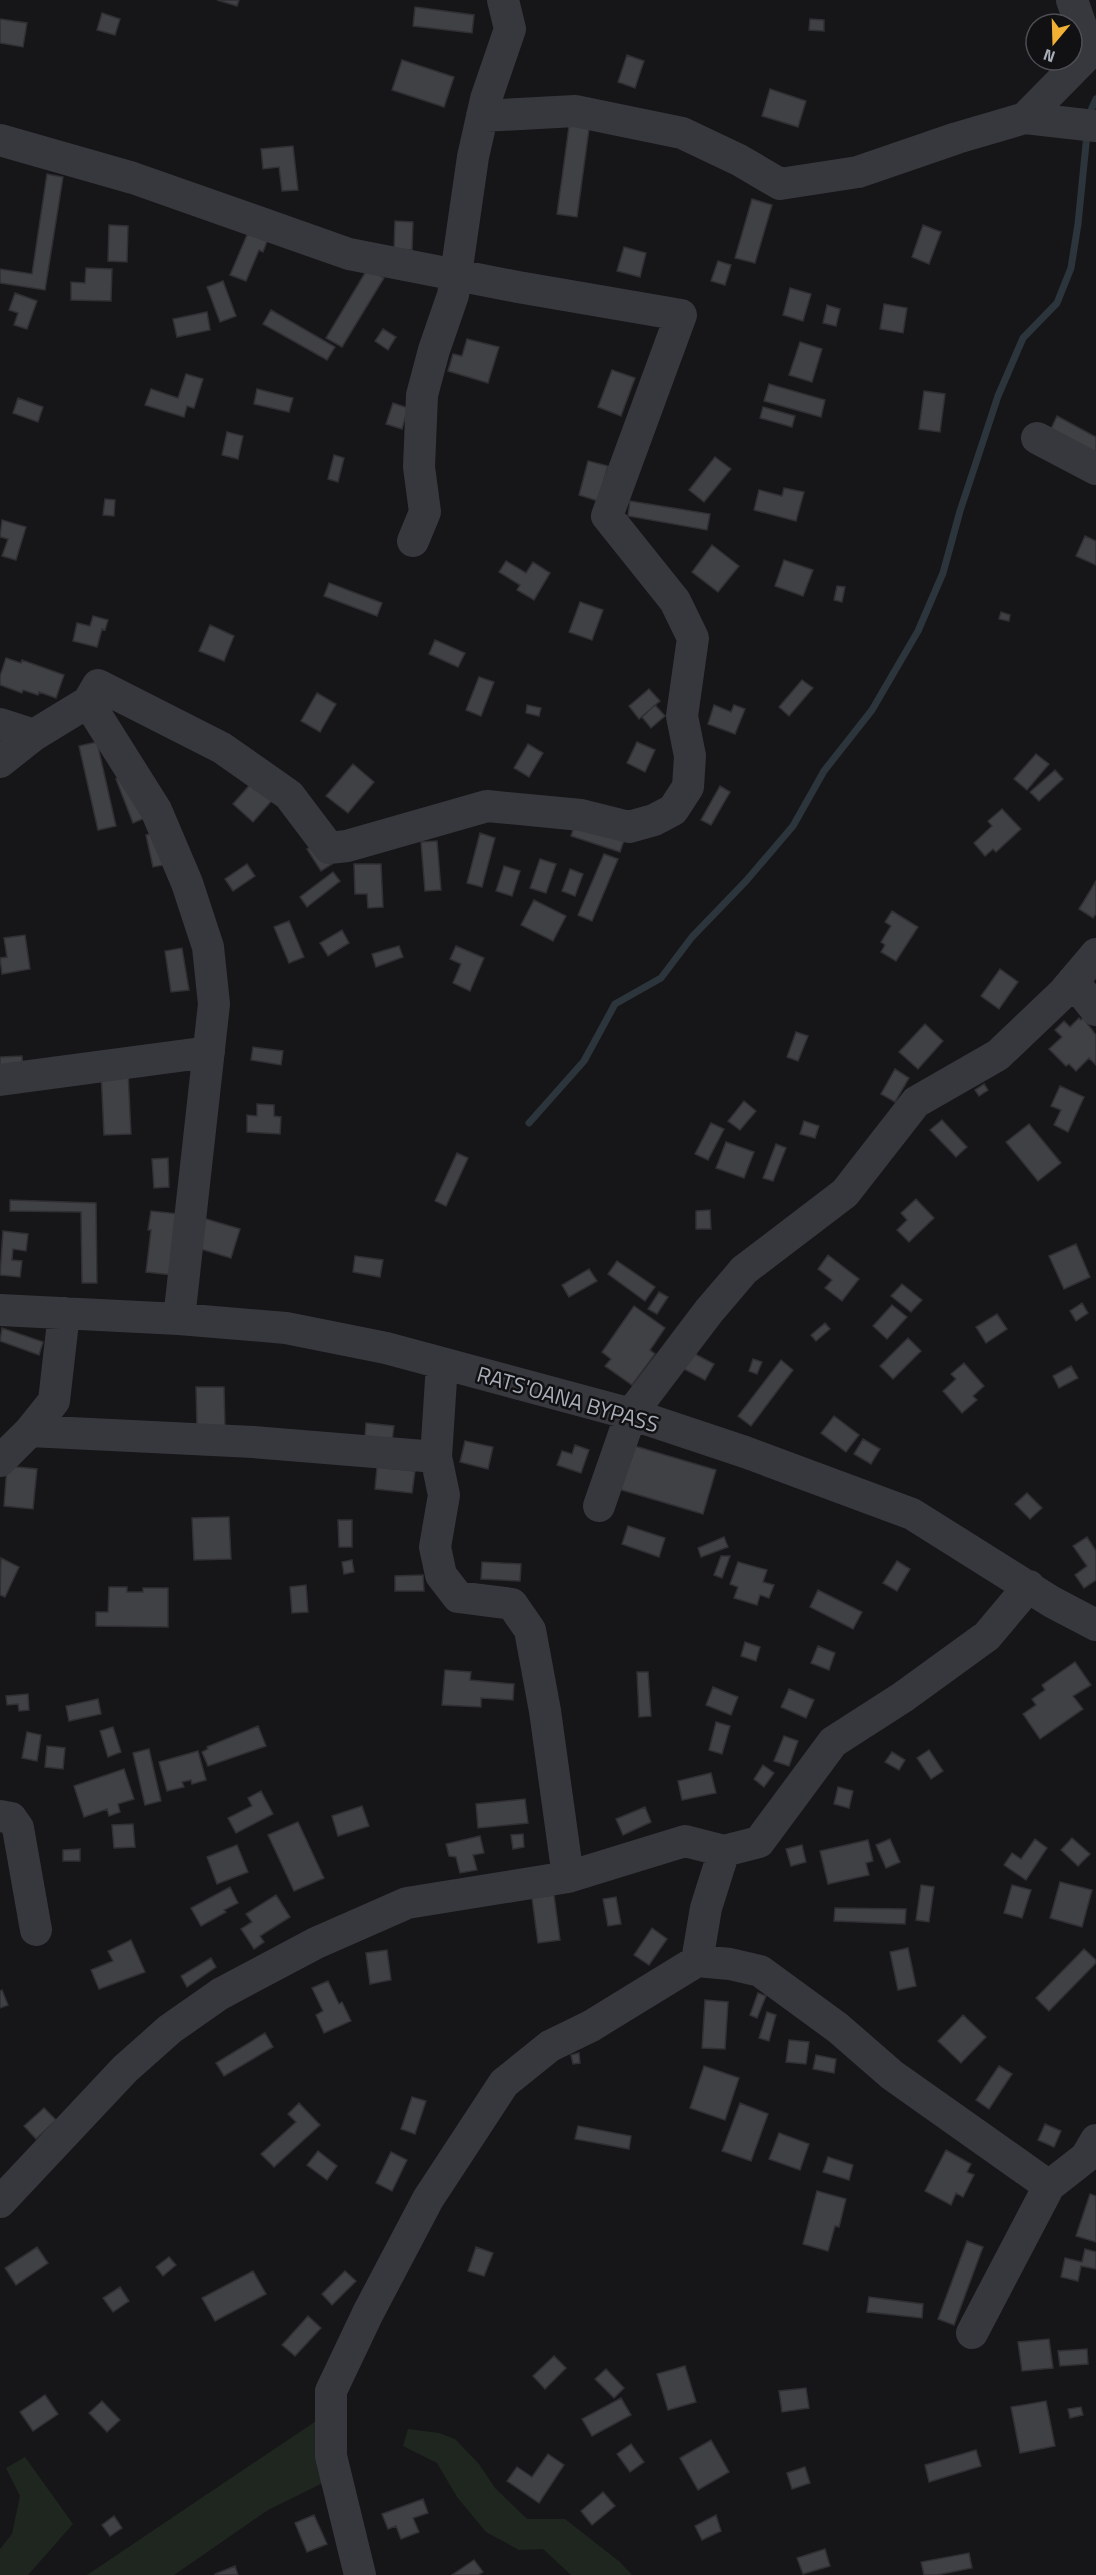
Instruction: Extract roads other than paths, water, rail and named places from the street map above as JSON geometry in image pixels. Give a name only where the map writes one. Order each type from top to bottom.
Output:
[{"type":"street","points":[[413,541],[425,512],[419,467],[422,394],[434,350],[453,296],[473,157],[486,99],[510,29],[502,0]]},
{"type":"street","points":[[1025,118],[1093,49],[1072,0]]},
{"type":"street","points":[[482,117],[575,111],[682,133],[739,160],[780,184],[858,172],[957,138],[1025,118],[1096,126]]},
{"type":"street","points":[[0,140],[133,178],[349,254],[518,287],[681,315],[607,516],[675,602],[693,638],[682,716],[690,756],[688,787],[673,810],[654,820],[629,827],[581,815],[487,806],[347,846],[329,848],[289,795],[222,748],[98,685],[88,702],[34,735],[0,762]]},
{"type":"street","points":[[1036,438],[1096,469]]},
{"type":"street","points":[[88,702],[156,810],[187,883],[208,947],[214,1004],[179,1319]]},
{"type":"street","points":[[0,724],[34,735]]},
{"type":"street","points":[[599,1506],[632,1414],[744,1270],[845,1193],[916,1102],[998,1055],[1073,981],[1096,954]]},
{"type":"street","points":[[1073,981],[1096,1010]]},
{"type":"street","points":[[0,1080],[209,1052]]},
{"type":"street","name":"RATS'OANA BYPASS","points":[[0,1310],[179,1319],[286,1328],[386,1348],[632,1414],[745,1452],[912,1514],[1052,1602],[1094,1621]]},
{"type":"street","points":[[0,1461],[30,1431],[54,1401],[64,1313]]},
{"type":"street","points":[[442,1364],[436,1457],[444,1495],[435,1546],[441,1575],[458,1597],[512,1604],[530,1630],[545,1711],[568,1877]]},
{"type":"street","points":[[30,1431],[253,1442],[436,1457]]},
{"type":"street","points":[[0,2202],[125,2070],[170,2029],[220,1994],[316,1943],[407,1903],[568,1877],[685,1840],[724,1851],[759,1842],[833,1742],[903,1697],[987,1636],[1029,1586]]},
{"type":"street","points":[[0,1816],[11,1818],[18,1828],[36,1930]]},
{"type":"street","points":[[697,1961],[706,1908],[724,1851]]},
{"type":"street","points":[[360,2575],[331,2456],[331,2391],[368,2313],[428,2199],[504,2083],[550,2046],[591,2026],[697,1961],[730,1964],[760,1971],[838,2028],[892,2075],[1049,2186]]},
{"type":"street","points":[[972,2333],[1049,2186],[1086,2157],[1096,2140]]},
{"type":"waterway","points":[[1088,117],[1096,99]]},
{"type":"waterway","points":[[529,1123],[584,1061],[615,1004],[661,978],[692,937],[746,881],[793,826],[824,771],[872,710],[918,631],[943,573],[960,511],[998,396],[1023,338],[1057,303],[1071,268],[1087,134]]}]
